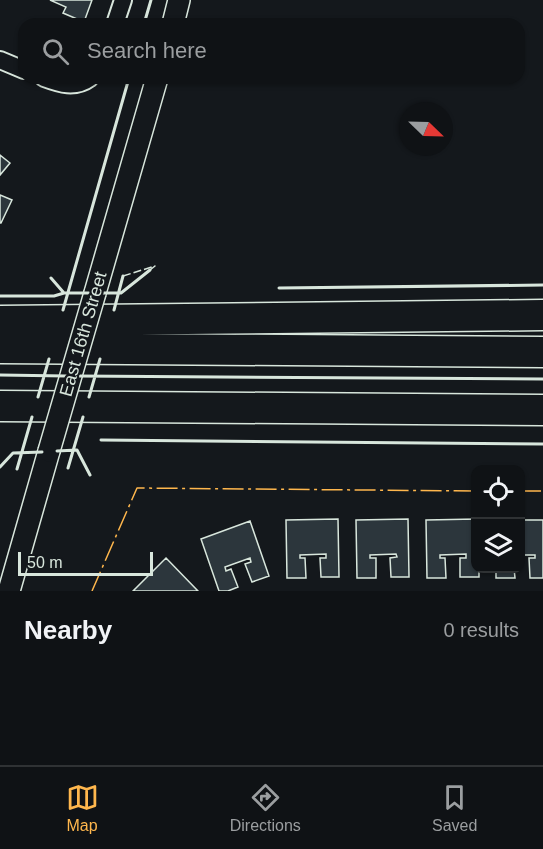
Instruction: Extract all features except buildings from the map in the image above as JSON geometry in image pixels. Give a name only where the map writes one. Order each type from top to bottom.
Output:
[{"type":"highway","points":[[0,321],[543,315]]},
{"type":"highway","points":[[0,348],[543,352]]},
{"type":"highway","points":[[0,406],[543,410]]},
{"type":"street","points":[[117,18],[123,0]]},
{"type":"street","points":[[174,18],[179,0]]},
{"type":"street","points":[[0,60],[18,68]]},
{"type":"street","name":"East 16th Street","points":[[9,591],[155,84]]},
{"type":"fence","points":[[123,276],[155,266],[150,270]]},
{"type":"wall","points":[[146,18],[151,0]]},
{"type":"wall","points":[[63,310],[127,84]]},
{"type":"wall","points":[[101,293],[121,293],[150,270]]},
{"type":"wall","points":[[114,310],[123,276]]},
{"type":"wall","points":[[51,278],[64,293],[89,293]]},
{"type":"wall","points":[[279,288],[543,285]]},
{"type":"wall","points":[[0,296],[54,296],[64,293]]},
{"type":"wall","points":[[38,397],[49,359]]},
{"type":"wall","points":[[89,397],[100,359]]},
{"type":"wall","points":[[0,375],[66,376]]},
{"type":"wall","points":[[78,376],[543,379]]},
{"type":"wall","points":[[17,469],[32,417]]},
{"type":"wall","points":[[68,468],[83,417]]},
{"type":"wall","points":[[101,440],[543,444]]},
{"type":"wall","points":[[57,451],[77,450],[90,475]]},
{"type":"wall","points":[[0,467],[13,453],[42,452]]},
{"type":"power","points":[[92,591],[137,488],[471,491]]},
{"type":"power","points":[[525,491],[543,491]]}]
